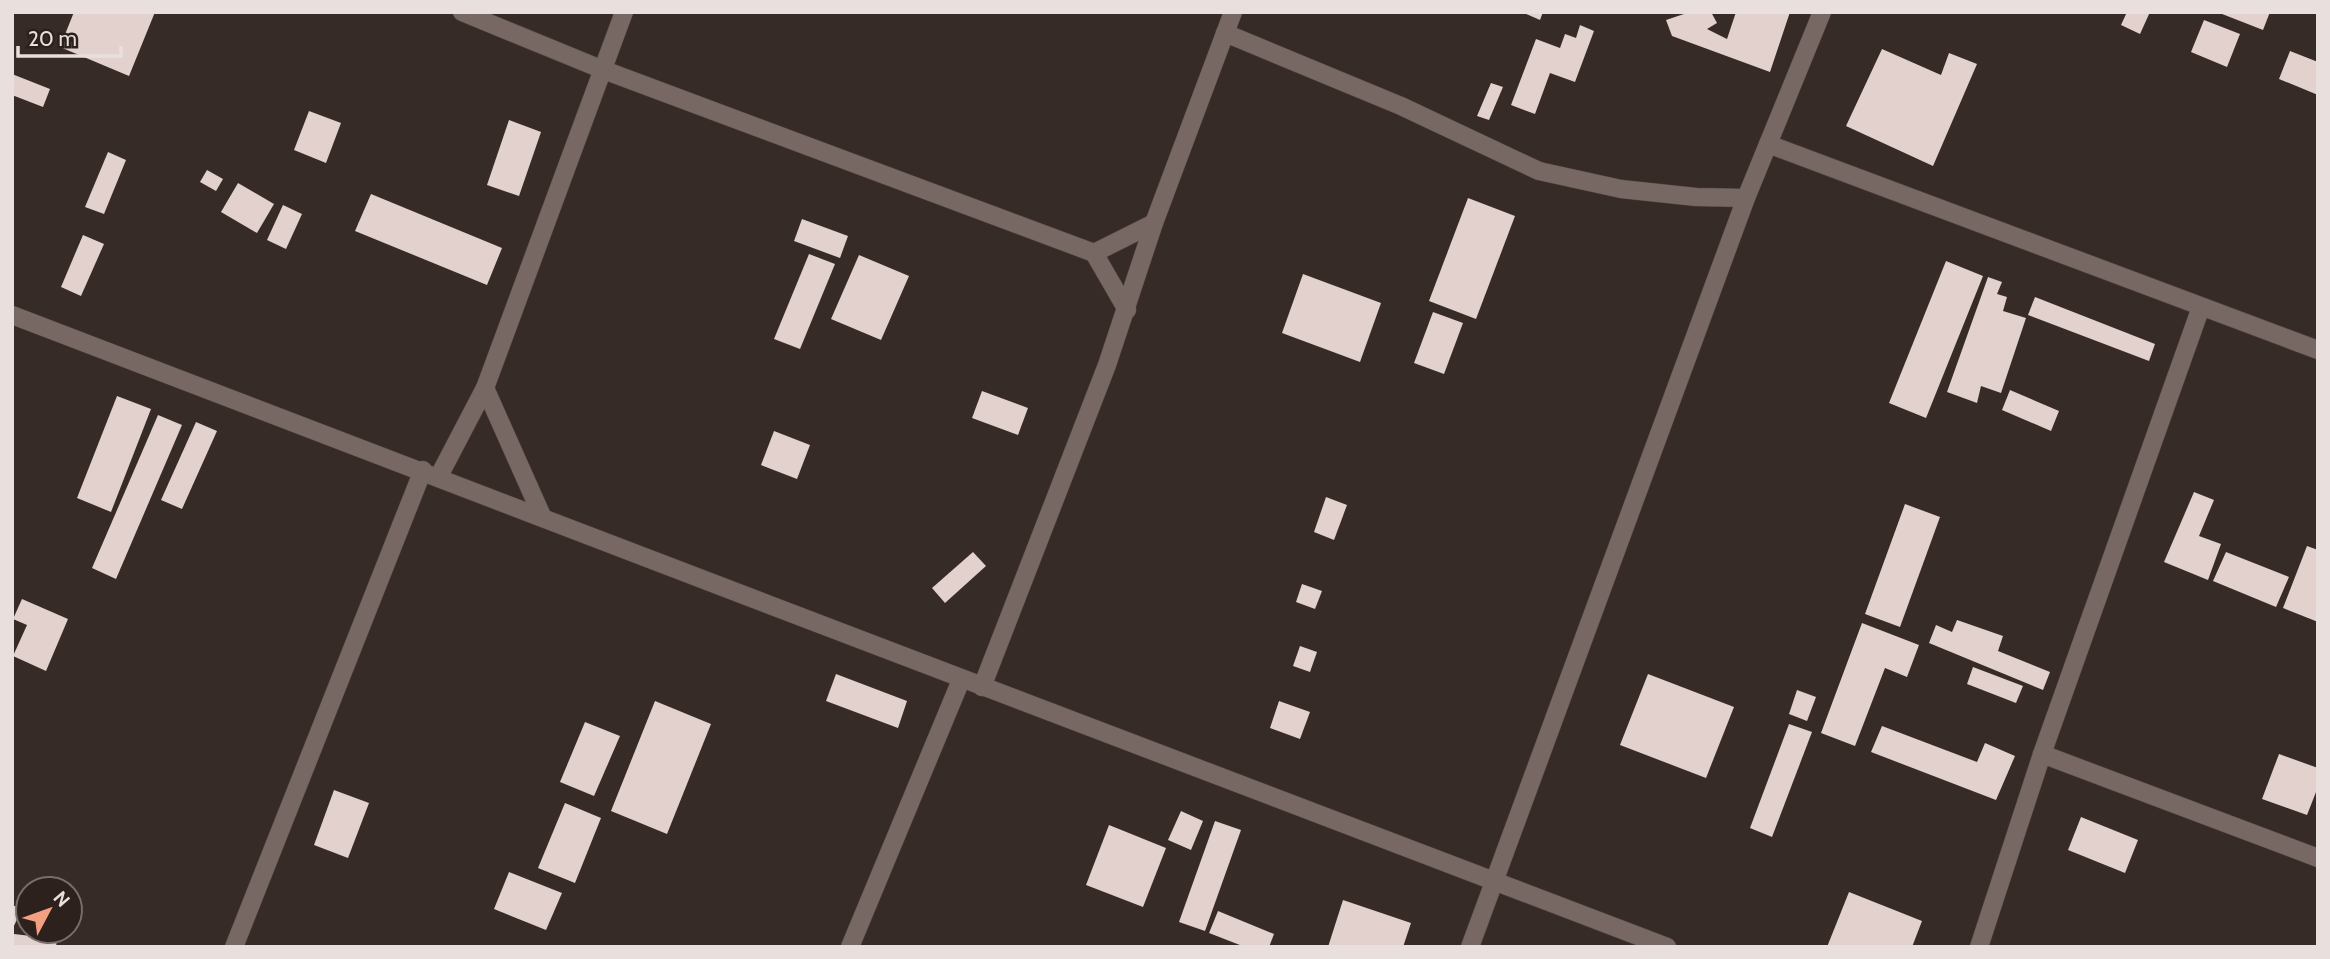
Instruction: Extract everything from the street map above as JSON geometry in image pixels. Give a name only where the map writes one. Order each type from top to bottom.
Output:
[{"type":"street","points":[[462,12],[601,69],[1094,253],[1127,310]]},
{"type":"street","points":[[234,947],[431,473],[485,388],[624,12]]},
{"type":"street","points":[[982,687],[1127,310],[1154,223],[1233,12]]},
{"type":"street","points":[[1470,947],[1746,198],[1822,12]]},
{"type":"street","points":[[1225,33],[1401,106],[1539,171],[1621,190],[1696,197],[1746,198]]},
{"type":"street","points":[[1768,144],[2318,350]]},
{"type":"street","points":[[1094,253],[1154,223]]},
{"type":"street","points":[[1979,947],[2042,754],[2201,307]]},
{"type":"street","points":[[12,315],[431,473],[1247,790],[1667,947]]},
{"type":"street","points":[[485,388],[542,516]]},
{"type":"street","points":[[850,947],[961,680]]},
{"type":"street","points":[[2042,754],[2318,858]]},
{"type":"building","points":[[74,12],[155,12],[129,76],[60,47]]},
{"type":"building","points":[[1522,12],[1543,12],[1540,20]]},
{"type":"building","points":[[1690,12],[1711,12],[1717,23],[1707,29],[1727,39],[1736,12],[1790,12],[1770,72],[1672,36],[1666,20]]},
{"type":"building","points":[[2127,12],[2150,12],[2140,34],[2121,25]]},
{"type":"building","points":[[2217,12],[2270,12],[2263,30]]},
{"type":"building","points":[[2204,20],[2240,34],[2227,67],[2191,52]]},
{"type":"building","points":[[1580,25],[1594,31],[1575,82],[1550,73],[1535,114],[1511,105],[1536,39],[1560,48],[1565,34],[1576,38]]},
{"type":"building","points":[[1882,49],[1941,75],[1949,53],[1977,64],[1933,166],[1846,126]]},
{"type":"building","points":[[2290,51],[2318,62],[2318,95],[2279,79]]},
{"type":"building","points":[[12,74],[50,89],[43,107],[12,95]]},
{"type":"building","points":[[1491,83],[1503,87],[1489,120],[1477,116]]},
{"type":"building","points":[[309,111],[341,123],[326,163],[294,150]]},
{"type":"building","points":[[509,120],[541,132],[519,196],[487,185]]},
{"type":"building","points":[[108,152],[126,160],[104,214],[85,207]]},
{"type":"building","points":[[207,170],[223,179],[216,191],[200,182]]},
{"type":"building","points":[[238,183],[274,204],[257,233],[221,212]]},
{"type":"building","points":[[371,194],[502,248],[487,285],[355,231]]},
{"type":"building","points":[[1468,198],[1515,216],[1476,319],[1429,301]]},
{"type":"building","points":[[283,205],[302,214],[286,249],[267,240]]},
{"type":"building","points":[[802,219],[848,236],[840,258],[794,241]]},
{"type":"building","points":[[83,235],[104,244],[81,296],[61,287]]},
{"type":"building","points":[[809,254],[835,264],[800,349],[774,339]]},
{"type":"building","points":[[859,255],[909,276],[881,340],[831,319]]},
{"type":"building","points":[[1946,261],[1983,276],[1926,418],[1889,403]]},
{"type":"building","points":[[1303,274],[1381,303],[1360,362],[1282,333]]},
{"type":"building","points":[[1988,277],[2002,282],[1997,294],[2007,297],[2003,311],[2026,318],[2001,393],[1981,386],[1977,403],[1947,392]]},
{"type":"building","points":[[2035,297],[2155,344],[2149,361],[2028,315]]},
{"type":"building","points":[[1433,312],[1463,323],[1444,374],[1414,363]]},
{"type":"building","points":[[2010,390],[2059,411],[2051,431],[2002,410]]},
{"type":"building","points":[[982,391],[1028,408],[1018,435],[972,418]]},
{"type":"building","points":[[117,396],[151,409],[111,512],[77,498]]},
{"type":"building","points":[[158,415],[182,425],[116,579],[92,568]]},
{"type":"building","points":[[196,422],[217,431],[182,509],[161,500]]},
{"type":"building","points":[[774,431],[810,445],[797,479],[761,465]]},
{"type":"building","points":[[2194,492],[2214,500],[2199,536],[2221,544],[2208,580],[2164,562]]},
{"type":"building","points":[[1326,497],[1347,505],[1334,540],[1314,532]]},
{"type":"building","points":[[1905,504],[1940,517],[1900,627],[1865,614]]},
{"type":"building","points":[[2307,546],[2318,550],[2318,622],[2283,608]]},
{"type":"building","points":[[973,552],[986,566],[945,603],[932,588]]},
{"type":"building","points":[[2226,552],[2289,577],[2276,607],[2213,581]]},
{"type":"building","points":[[1302,584],[1322,591],[1315,609],[1296,602]]},
{"type":"building","points":[[22,599],[68,619],[46,671],[13,656],[27,625],[13,619]]},
{"type":"building","points":[[1957,620],[2003,636],[1998,651],[2050,672],[2043,690],[1929,643],[1936,625],[1952,632]]},
{"type":"building","points":[[1862,623],[1919,645],[1907,677],[1885,668],[1855,746],[1821,733]]},
{"type":"building","points":[[1300,646],[1317,652],[1310,672],[1293,666]]},
{"type":"building","points":[[1973,667],[2023,686],[2016,703],[1967,684]]},
{"type":"building","points":[[836,674],[907,701],[898,728],[826,701]]},
{"type":"building","points":[[1648,674],[1734,707],[1706,778],[1620,745]]},
{"type":"building","points":[[1797,690],[1816,697],[1807,721],[1789,714]]},
{"type":"building","points":[[655,701],[711,724],[667,834],[611,811]]},
{"type":"building","points":[[1279,701],[1310,712],[1300,739],[1270,728]]},
{"type":"building","points":[[585,722],[620,736],[594,796],[560,782]]},
{"type":"building","points":[[1789,724],[1812,732],[1772,837],[1750,828]]},
{"type":"building","points":[[1882,726],[1977,762],[1985,743],[2015,756],[1996,800],[1871,752]]},
{"type":"building","points":[[2279,754],[2318,768],[2318,787],[2307,815],[2262,799]]},
{"type":"building","points":[[334,790],[369,803],[348,858],[314,845]]},
{"type":"building","points":[[565,803],[601,818],[575,883],[538,868]]},
{"type":"building","points":[[1181,811],[1203,821],[1191,850],[1168,840]]},
{"type":"building","points":[[2081,817],[2138,840],[2125,873],[2068,850]]},
{"type":"building","points":[[1215,821],[1241,830],[1205,931],[1179,922]]},
{"type":"building","points":[[1109,825],[1166,848],[1143,907],[1086,885]]},
{"type":"building","points":[[509,872],[562,893],[546,930],[494,909]]},
{"type":"building","points":[[1849,892],[1922,921],[1912,947],[1827,947]]},
{"type":"building","points":[[1343,900],[1411,923],[1403,947],[1328,947]]},
{"type":"building","points":[[12,905],[14,926],[12,930]]},
{"type":"building","points":[[1218,911],[1274,934],[1269,947],[1245,947],[1209,933]]},
{"type":"building","points":[[14,934],[14,945],[56,945],[56,947],[13,947]]}]
